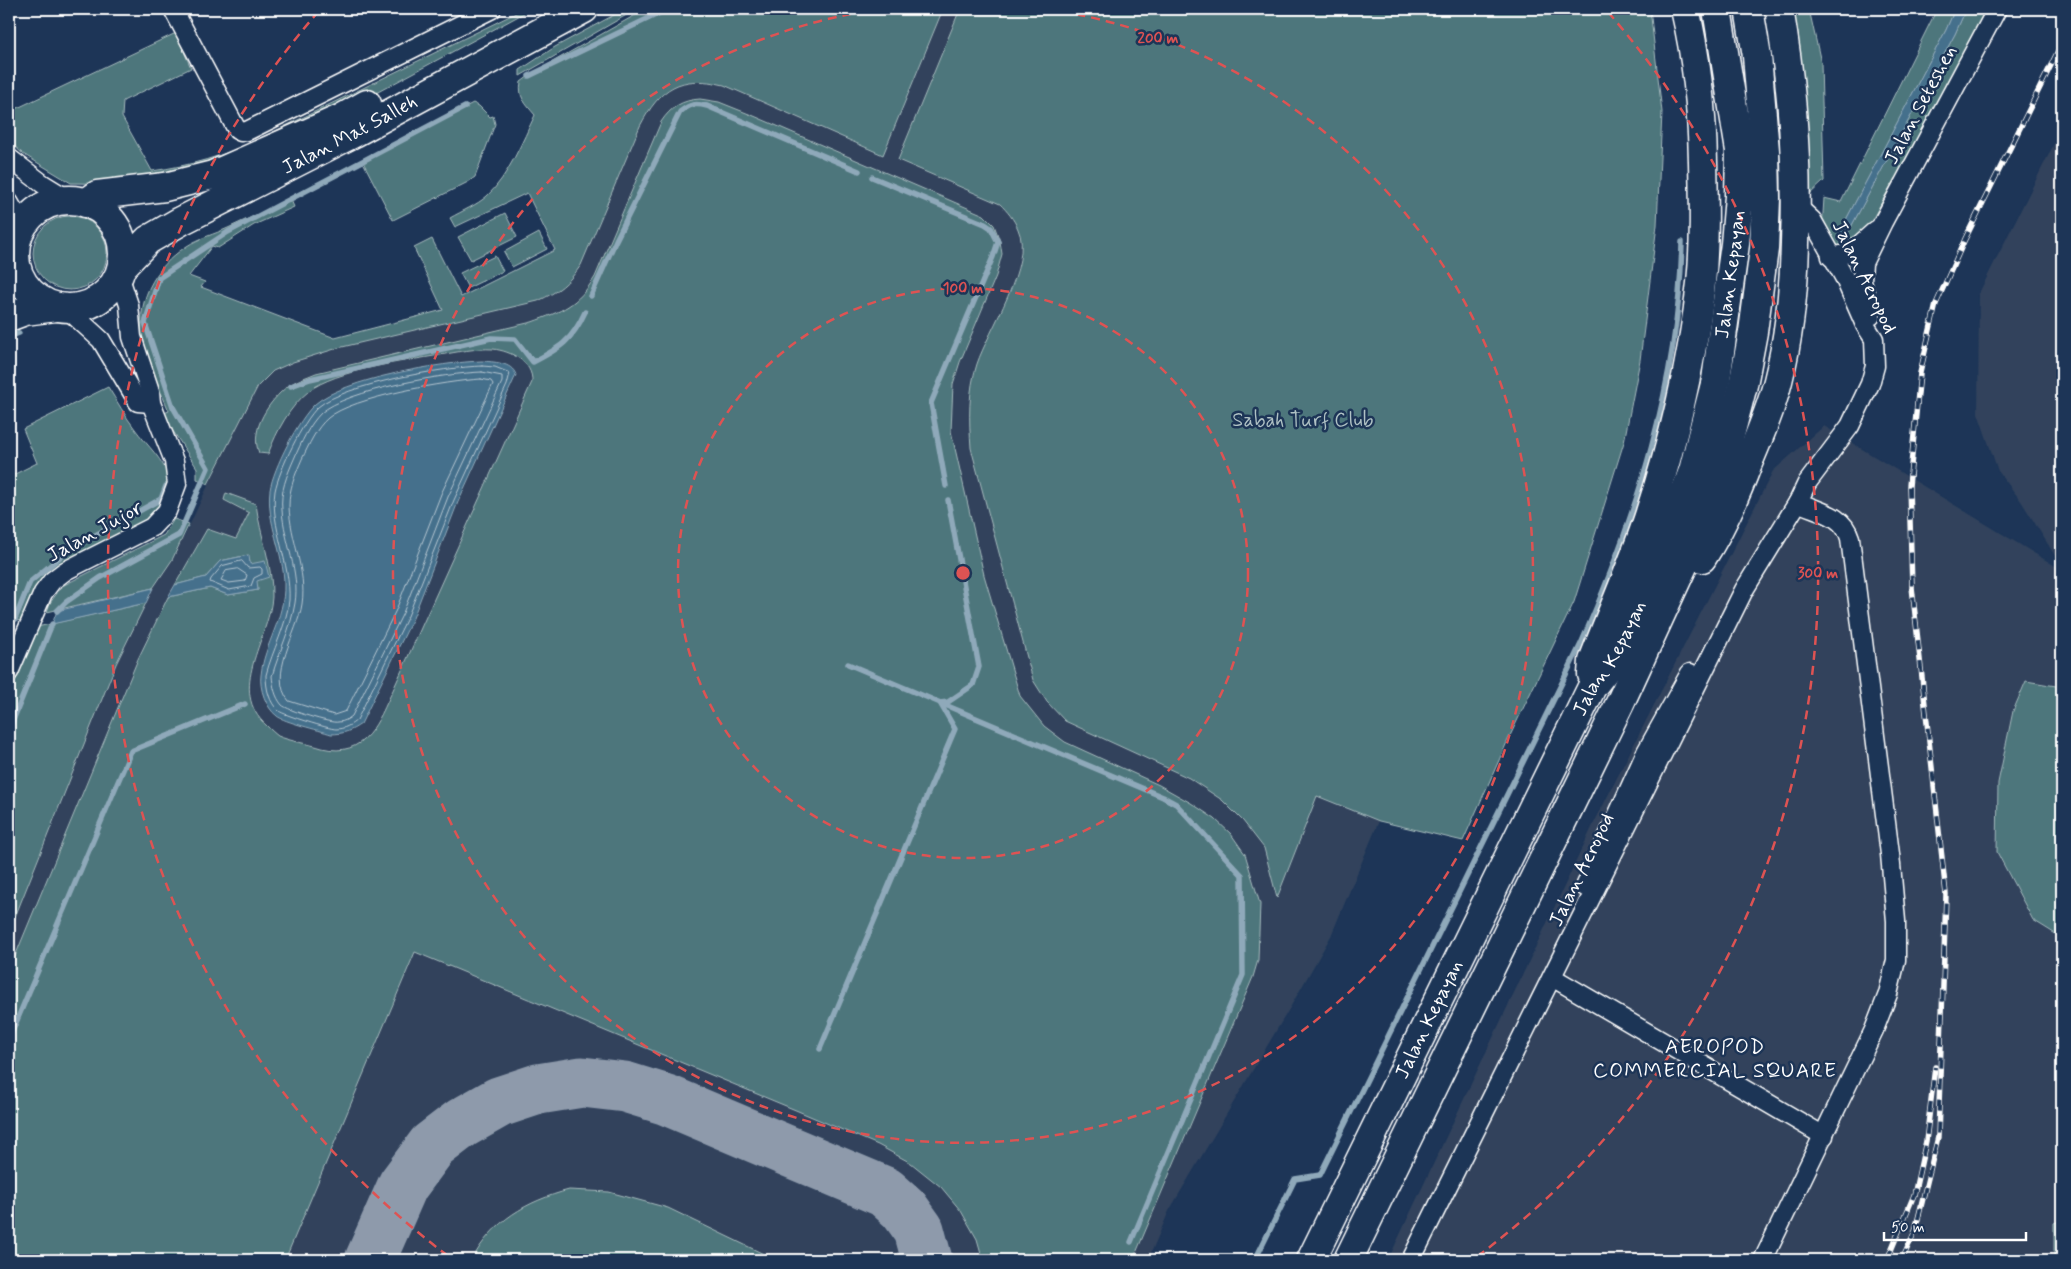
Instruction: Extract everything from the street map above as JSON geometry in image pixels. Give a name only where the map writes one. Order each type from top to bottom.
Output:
[{"type":"main road","name":"Jalan Mat Salleh","points":[[78,201],[97,195],[165,187],[213,175],[342,118],[545,9]]},
{"type":"main road","name":"Jalan Mat Salleh","points":[[120,271],[148,240],[181,221],[354,133],[584,9]]},
{"type":"main road","points":[[1592,687],[1593,660],[1647,521],[1672,437],[1701,284],[1704,217],[1702,118],[1697,69],[1685,9]]},
{"type":"main road","name":"Jalan Kepayan","points":[[1348,1260],[1558,830],[1702,525],[1718,481],[1715,436],[1716,380],[1735,244],[1740,151],[1717,9]]},
{"type":"main road","name":"Jalan Kepayan","points":[[1311,1260],[1592,687],[1610,664],[1632,622],[1690,480],[1743,385],[1753,332],[1764,249],[1766,198],[1765,151],[1756,56],[1749,9]]},
{"type":"main road","points":[[1650,634],[1719,532],[1757,441],[1778,382],[1794,274],[1797,206],[1797,154],[1790,69],[1779,9]]},
{"type":"main road","points":[[9,317],[26,311],[61,307],[74,308],[96,301],[114,286],[120,271],[123,247],[117,228],[104,212],[78,201],[51,203],[35,212],[23,226],[12,256],[15,258],[21,280],[36,297],[61,307]]},
{"type":"street","points":[[173,9],[237,130],[241,132],[247,131],[338,87],[492,9]]},
{"type":"street","name":"Jalan Seteshen","points":[[1874,339],[1873,325],[1862,282],[1863,263],[1997,9]]},
{"type":"street","points":[[9,158],[44,184],[78,201]]},
{"type":"street","points":[[9,202],[23,226]]},
{"type":"street","name":"Jalan Aeropod","points":[[1411,1260],[1744,590],[1807,484],[1850,426],[1870,384],[1876,366],[1874,339],[1865,325],[1844,277],[1831,257],[1812,220],[1797,206]]},
{"type":"street","name":"Jalan Seteshen","points":[[1831,257],[1850,254],[1883,222]]},
{"type":"street","points":[[61,307],[101,340],[138,402],[151,403],[150,391],[132,337],[129,305],[120,271]]},
{"type":"street","name":"Jalan Jujor","points":[[9,672],[35,610],[52,580],[65,571],[152,527],[167,512],[177,484],[177,474],[174,461],[151,403]]},
{"type":"street","points":[[1763,1260],[1874,1030],[1888,994],[1896,960],[1896,921],[1890,854],[1850,538],[1846,527],[1838,518],[1798,502]]},
{"type":"street","points":[[1552,977],[1824,1136]]},
{"type":"shaded area","points":[[687,9],[1166,9],[1045,684],[1379,821],[1331,936],[1169,1211],[1148,1260],[9,1260],[9,853],[117,596],[184,537],[224,451],[201,287],[335,339],[546,288]]},
{"type":"shaded area","points":[[2062,128],[2062,567],[2021,501],[1998,471],[1978,413],[1979,293]]},
{"type":"shaded area","name":"AEROPOD COMMERCIAL SQUARE","points":[[1824,426],[2062,570],[2062,687],[2026,681],[2013,711],[1998,783],[1997,852],[2033,920],[2062,938],[2062,1220],[2054,1223],[2054,1260],[1388,1260],[1595,821],[1773,471]]},
{"type":"green space","points":[[524,9],[526,12],[302,133],[231,166],[137,184],[71,183],[23,154],[9,141],[9,112],[176,33],[191,68],[123,101],[122,117],[152,171],[194,163],[232,151],[259,139]]},
{"type":"green space","points":[[625,9],[637,9],[520,76],[520,70],[555,47]]},
{"type":"green space","points":[[646,9],[943,9],[883,155],[724,85],[695,81],[673,87],[655,102],[640,126],[581,265],[562,286],[538,301],[338,348],[293,362],[273,371],[258,386],[208,484],[197,479],[197,468],[162,414],[169,411],[151,370],[143,344],[141,329],[144,301],[156,276],[165,265],[192,243],[291,200],[294,207],[254,225],[218,248],[212,246],[189,276],[205,282],[201,287],[335,338],[443,310],[414,248],[432,239],[461,297],[555,250],[527,193],[455,227],[450,218],[487,196],[502,179],[514,158],[535,115],[521,96],[521,82],[533,73]]},
{"type":"green space","name":"Sabah Turf Club","points":[[960,9],[1650,9],[1662,112],[1657,225],[1640,360],[1624,442],[1574,602],[1508,740],[1463,841],[1379,821],[1317,796],[1277,898],[1264,848],[1243,821],[1222,800],[1189,778],[1065,721],[1047,702],[1033,680],[971,448],[970,427],[970,406],[974,374],[1008,297],[1020,260],[1021,243],[1018,229],[1010,215],[1000,204],[898,160]]},
{"type":"green space","points":[[1792,9],[1809,9],[1821,63],[1824,181],[1809,195],[1805,101]]},
{"type":"green space","points":[[1937,9],[1955,9],[1946,30],[1838,235],[1845,238],[1955,34],[1966,9],[1987,9],[1898,180],[1895,178],[1867,229],[1854,246],[1830,249],[1822,229],[1824,198],[1841,202]]},
{"type":"green space","points":[[700,99],[719,102],[754,116],[984,215],[994,225],[1000,241],[1002,254],[996,276],[960,362],[953,384],[951,431],[984,575],[1020,696],[1044,726],[1065,742],[1159,785],[1191,803],[1215,819],[1231,834],[1245,854],[1260,904],[1258,960],[1253,977],[1133,1260],[983,1260],[977,1239],[961,1211],[941,1187],[911,1163],[878,1145],[415,952],[285,1260],[9,1260],[9,971],[138,659],[168,597],[210,588],[228,595],[258,590],[248,555],[220,561],[206,577],[175,585],[207,529],[236,539],[249,513],[224,500],[226,493],[256,504],[272,585],[269,613],[253,664],[250,681],[250,697],[255,712],[271,730],[283,738],[322,748],[337,750],[350,748],[360,743],[368,735],[382,714],[532,382],[529,369],[525,363],[514,355],[493,349],[467,350],[353,372],[321,384],[302,397],[284,420],[268,454],[259,453],[257,434],[259,425],[268,407],[288,386],[316,373],[532,322],[568,306],[582,295],[595,277],[661,122],[678,105]]},
{"type":"green space","points":[[473,103],[490,117],[493,116],[495,124],[475,177],[393,220],[362,160]]},
{"type":"green space","points":[[505,213],[517,237],[471,260],[458,237]]},
{"type":"green space","points":[[70,216],[91,222],[101,232],[107,253],[101,274],[91,284],[70,290],[49,284],[39,274],[33,253],[39,232],[49,222]]},
{"type":"green space","points":[[539,233],[547,249],[512,267],[504,252]]},
{"type":"green space","points":[[495,256],[503,271],[468,288],[460,273]]},
{"type":"green space","points":[[108,387],[131,424],[160,459],[165,469],[168,489],[163,501],[154,514],[36,591],[22,620],[9,622],[9,477],[37,463],[23,429]]},
{"type":"green space","points":[[174,519],[189,524],[172,560],[153,588],[47,612],[50,603],[62,586],[164,535]]},
{"type":"green space","points":[[146,603],[116,664],[9,932],[9,695],[37,627]]},
{"type":"green space","points":[[2026,681],[2062,687],[2062,938],[2033,920],[1997,852],[1998,783],[2013,711]]},
{"type":"green space","points":[[569,1190],[609,1192],[668,1208],[776,1260],[472,1260],[490,1234],[512,1214],[539,1200]]},
{"type":"green space","points":[[2062,1220],[2062,1260],[2054,1260],[2054,1223]]},
{"type":"water","points":[[1955,9],[1966,9],[1955,34],[1845,238],[1838,235],[1946,30]]},
{"type":"water","points":[[482,361],[497,362],[511,367],[516,375],[458,502],[413,618],[361,724],[347,732],[331,734],[277,716],[270,708],[262,692],[261,680],[266,653],[281,609],[284,584],[269,502],[270,490],[276,470],[295,432],[315,404],[347,387],[419,368]]},
{"type":"water","points":[[249,555],[250,564],[265,561],[269,577],[257,581],[258,590],[228,595],[210,588],[168,597],[175,585],[206,577],[220,561]]},
{"type":"water","points":[[153,588],[146,603],[52,624],[57,611]]},
{"type":"waterway","points":[[529,76],[668,9]]},
{"type":"waterway","points":[[591,296],[616,240],[680,112],[687,107],[696,104],[707,106],[859,171]]},
{"type":"waterway","points":[[57,611],[66,602],[100,578],[179,535],[208,468],[173,407],[145,323],[159,278],[228,232],[465,107]]},
{"type":"waterway","points":[[872,177],[985,224],[991,228],[998,242],[931,403],[946,486]]},
{"type":"waterway","points":[[1255,1260],[1295,1179],[1320,1175],[1581,644],[1620,547],[1651,448],[1673,346],[1682,242]]},
{"type":"waterway","points":[[291,386],[310,379],[491,338],[515,339],[533,362],[564,343],[575,330],[585,312]]},
{"type":"waterway","points":[[9,337],[19,333]]},
{"type":"waterway","points":[[9,625],[15,619],[30,582],[70,549],[161,499],[166,486]]},
{"type":"waterway","points":[[820,1049],[955,729],[940,703],[948,702],[973,685],[979,667],[948,500]]},
{"type":"waterway","points":[[9,730],[52,624]]},
{"type":"waterway","points":[[848,664],[1163,797],[1176,804],[1242,875],[1243,975],[1131,1242]]},
{"type":"waterway","points":[[9,1039],[131,751],[245,704]]},
{"type":"taxiway","points":[[370,1260],[403,1185],[432,1146],[462,1123],[499,1102],[538,1089],[582,1082],[625,1087],[667,1100],[885,1192],[904,1209],[919,1230],[927,1260]]},
{"type":"railway","points":[[1902,1260],[1915,1231],[1938,1137],[1946,894],[1912,587],[1909,486],[1920,373],[1936,304],[1965,239],[2062,43]]},
{"type":"railway","points":[[1887,1260],[1914,1195],[1926,1141],[1935,1067]]},
{"type":"district","name":"AEROPOD COMMERCIAL SQUARE","points":[[1715,1059]]}]
